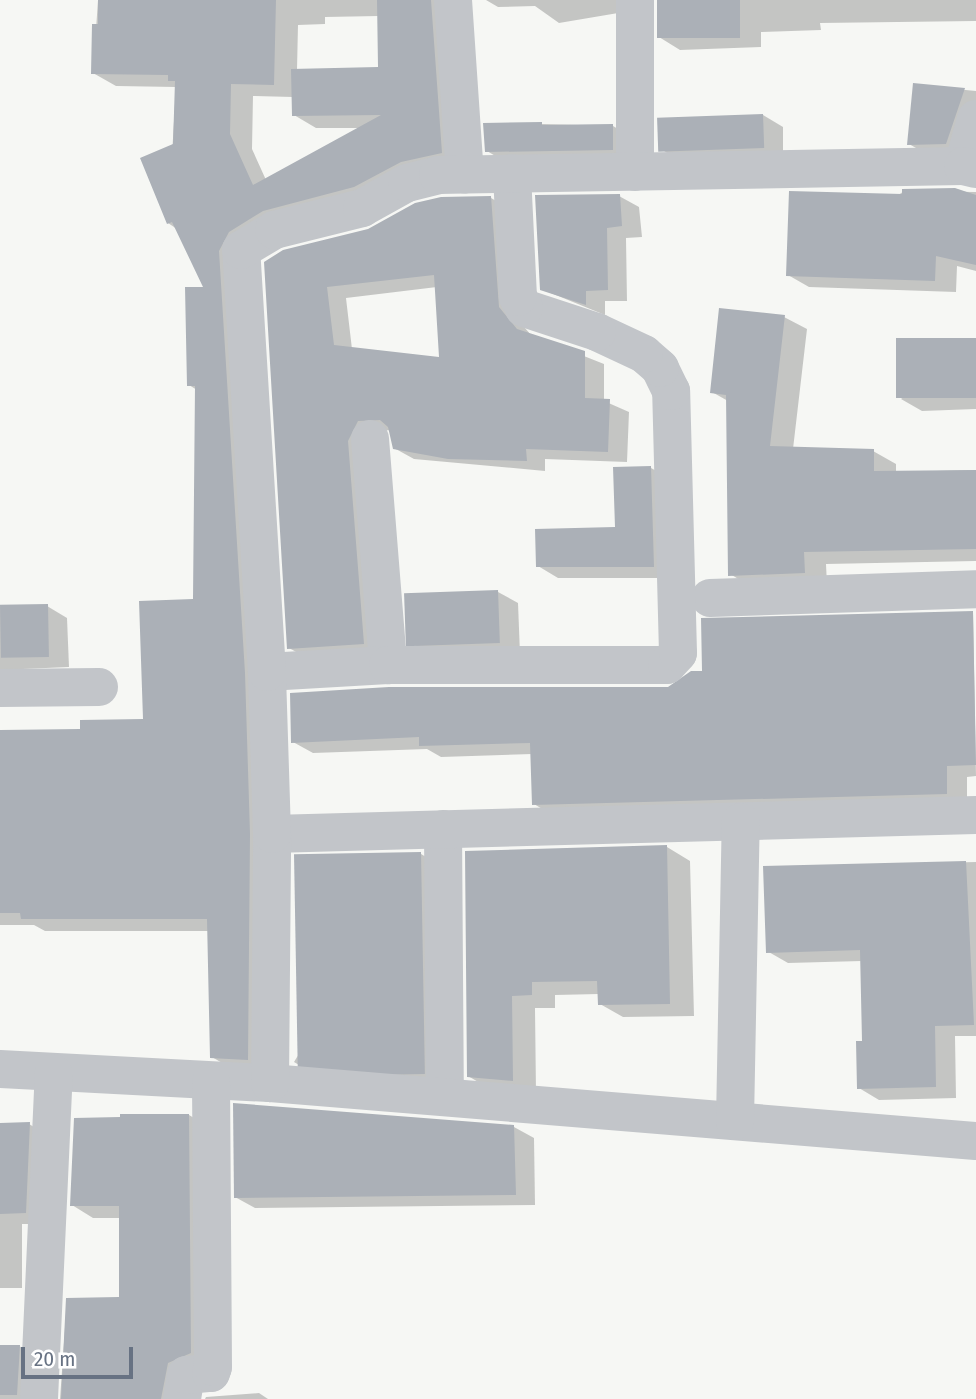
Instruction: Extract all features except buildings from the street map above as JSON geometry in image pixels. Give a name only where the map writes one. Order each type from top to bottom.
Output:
[{"type":"street","points":[[453,0],[465,175]]},
{"type":"street","points":[[635,0],[635,172]]},
{"type":"street","points":[[271,1083],[272,834],[267,671],[241,250],[274,230],[375,203],[407,183],[465,175],[970,167],[976,119]]},
{"type":"street","points":[[267,671],[388,665],[667,665],[678,653],[671,391],[660,368],[644,354],[597,332],[524,308],[518,297],[512,173]]},
{"type":"street","points":[[370,439],[388,665]]},
{"type":"street","points":[[710,598],[976,589]]},
{"type":"street","points":[[0,688],[99,687]]},
{"type":"street","points":[[272,834],[976,815]]},
{"type":"street","points":[[735,1121],[741,822]]},
{"type":"street","points":[[443,829],[445,1097]]},
{"type":"street","points":[[0,1069],[271,1083],[976,1141]]},
{"type":"street","points":[[39,1399],[54,1073]]},
{"type":"street","points":[[182,1399],[186,1375],[211,1373],[214,1367],[211,1082]]}]
